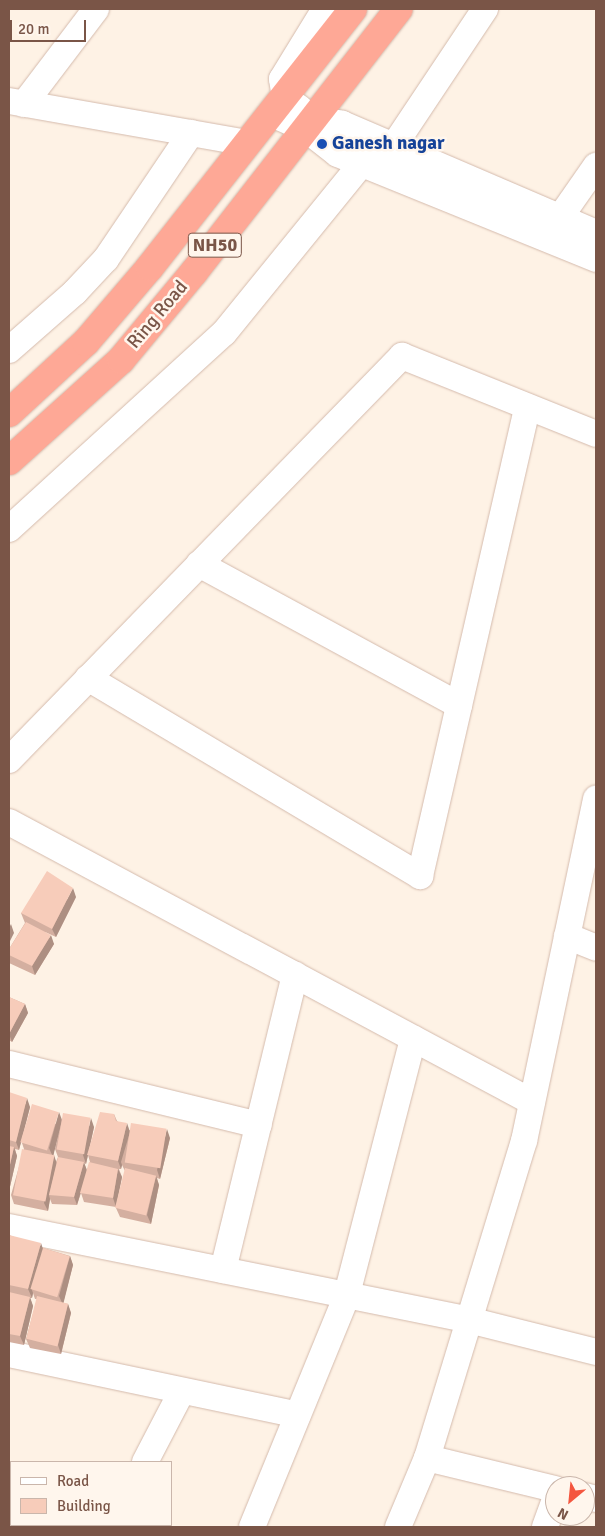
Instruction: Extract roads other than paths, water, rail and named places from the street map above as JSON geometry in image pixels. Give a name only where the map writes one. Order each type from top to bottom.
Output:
[{"type":"highway","name":"Ring Road","points":[[9,413],[86,342],[150,268],[354,9]]},
{"type":"highway","name":"Ring Road","points":[[9,461],[121,360],[399,9]]},
{"type":"street","points":[[16,102],[96,9]]},
{"type":"street","points":[[325,9],[282,79],[279,105],[309,124],[338,153],[596,258]]},
{"type":"street","points":[[393,147],[484,9]]},
{"type":"street","points":[[16,102],[247,144]]},
{"type":"street","points":[[309,124],[342,125],[596,234]]},
{"type":"street","points":[[9,350],[75,292],[106,259],[191,133]]},
{"type":"street","points":[[9,529],[224,332],[363,162]]},
{"type":"street","points":[[559,219],[596,166]]},
{"type":"street","points":[[9,760],[402,356],[596,434]]},
{"type":"street","points":[[88,678],[420,876],[527,407]]},
{"type":"street","points":[[199,564],[459,705]]},
{"type":"street","points":[[398,1527],[427,1458],[524,1141],[596,798]]},
{"type":"street","points":[[9,822],[532,1102]]},
{"type":"street","points":[[567,936],[596,948]]},
{"type":"street","points":[[224,1270],[295,975]]},
{"type":"street","points":[[252,1527],[346,1298],[413,1038]]},
{"type":"street","points":[[9,1064],[259,1126]]},
{"type":"street","points":[[9,1227],[224,1270],[346,1298],[469,1320],[596,1352]]},
{"type":"street","points":[[9,1354],[298,1415]]},
{"type":"street","points":[[146,1461],[182,1390]]},
{"type":"street","points":[[427,1458],[545,1487]]},
{"type":"place","name":"Ganesh nagar","points":[[322,144]]}]
